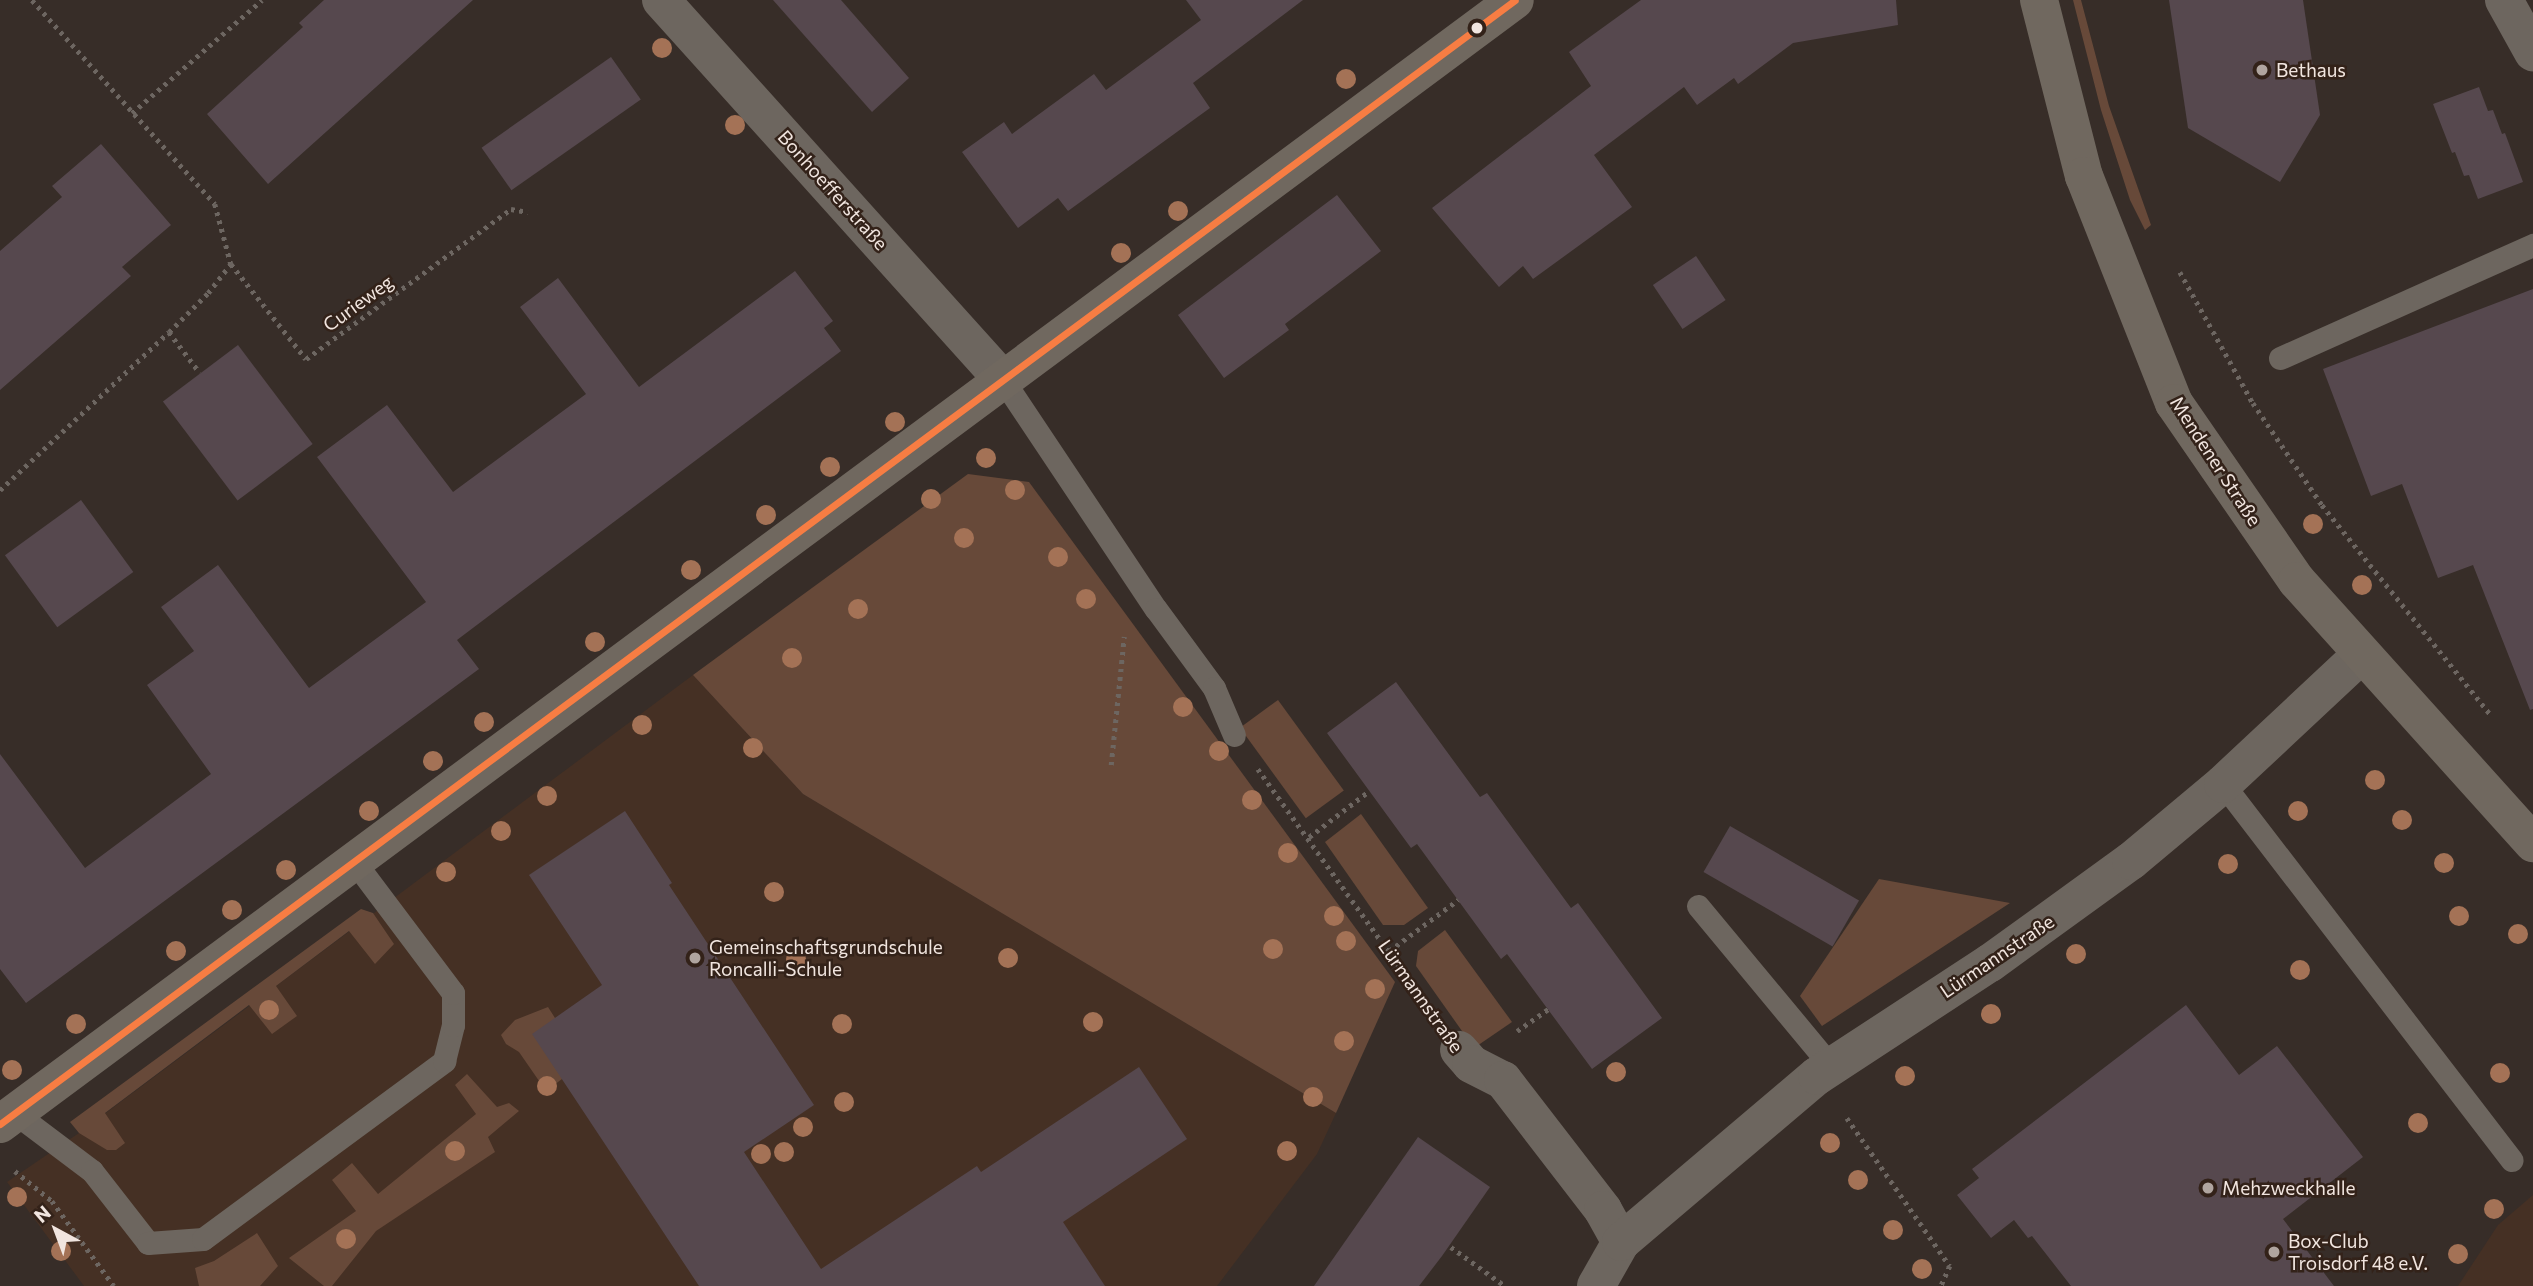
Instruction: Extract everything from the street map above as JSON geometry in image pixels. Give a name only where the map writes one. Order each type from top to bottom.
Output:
[{"type":"street","name":"Bonhoefferstraße","points":[[662,0],[1003,380]]},
{"type":"street","points":[[8,1118],[1515,0]]},
{"type":"street","name":"Mendener Straße","points":[[2039,0],[2084,176],[2174,402],[2297,581],[2533,843]]},
{"type":"street","points":[[2504,0],[2533,52]]},
{"type":"street","name":"Lürmannstraße","points":[[1596,1286],[1621,1242],[1824,1070],[1990,962],[2131,861],[2222,783],[2361,654]]},
{"type":"street","name":"Lürmannstraße","points":[[1459,1050],[1471,1064],[1503,1080],[1603,1210],[1621,1242]]},
{"type":"lane","points":[[2280,358],[2533,245]]},
{"type":"lane","points":[[1003,380],[1156,609],[1214,688],[1234,735]]},
{"type":"lane","points":[[2222,783],[2511,1160]]},
{"type":"lane","points":[[8,1118],[92,1171],[148,1243],[203,1239],[444,1061],[453,1025],[453,993],[354,861]]},
{"type":"lane","points":[[1698,906],[1824,1070]]},
{"type":"path","name":"Curieweg","points":[[32,0],[215,204],[231,264],[306,359],[510,209],[528,212]]},
{"type":"path","points":[[132,113],[262,0]]},
{"type":"path","points":[[0,490],[169,332],[231,264]]},
{"type":"path","points":[[169,332],[200,373]]},
{"type":"path","points":[[1111,765],[1123,638],[1156,609]]},
{"type":"path","name":"Lürmannstraße","points":[[1234,735],[1459,1050]]},
{"type":"path","points":[[1309,837],[1369,790]]},
{"type":"path","points":[[1389,951],[1458,900]]},
{"type":"path","points":[[1824,1070],[1950,1266],[1941,1286]]},
{"type":"path","points":[[12,1167],[52,1201],[114,1286]]},
{"type":"path","points":[[1451,1247],[1505,1286]]},
{"type":"shaded area","points":[[2073,0],[2081,0],[2109,106],[2151,225],[2145,230],[2130,200],[2101,110]]},
{"type":"shaded area","points":[[968,474],[1029,482],[1395,982],[1336,1113],[803,794],[693,675]]},
{"type":"shaded area","name":"Gemeinschaftsgrundschule Roncalli-Schule","points":[[693,675],[803,794],[1336,1113],[1317,1154],[1217,1286],[84,1286],[7,1182],[79,1133]]},
{"type":"shaded area","points":[[1278,700],[1344,791],[1306,818],[1240,728]]},
{"type":"shaded area","points":[[1361,814],[1428,908],[1404,925],[1383,925],[1325,842]]},
{"type":"shaded area","points":[[1879,879],[2010,903],[1822,1026],[1800,996]]},
{"type":"shaded area","points":[[361,909],[373,913],[394,944],[375,964],[349,931],[276,986],[297,1016],[272,1034],[249,1005],[105,1113],[125,1143],[116,1150],[107,1150],[79,1133],[70,1122]]},
{"type":"shaded area","points":[[1445,930],[1512,1022],[1474,1048],[1416,966],[1418,951]]},
{"type":"shaded area","points":[[548,1007],[555,1018],[562,1079],[546,1091],[519,1052],[506,1044],[501,1035],[515,1020]]},
{"type":"shaded area","points":[[467,1074],[497,1107],[509,1103],[519,1111],[488,1137],[495,1152],[376,1231],[332,1286],[324,1286],[289,1258],[356,1211],[332,1180],[352,1163],[378,1194],[476,1114],[455,1085]]},
{"type":"shaded area","points":[[2533,1195],[2533,1286],[2458,1286],[2498,1225]]},
{"type":"shaded area","points":[[257,1233],[278,1266],[260,1286],[199,1286],[195,1268],[214,1261]]},
{"type":"building","points":[[324,0],[473,0],[268,184],[207,114],[303,27],[299,23]]},
{"type":"building","points":[[773,0],[841,0],[909,78],[872,112]]},
{"type":"building","points":[[1186,0],[1303,0],[1193,83],[1210,108],[1068,211],[1058,198],[1018,228],[962,152],[1004,122],[1012,134],[1094,74],[1106,90],[1201,20]]},
{"type":"building","points":[[1641,0],[1896,0],[1898,25],[1793,43],[1738,84],[1734,78],[1697,105],[1684,87],[1594,155],[1632,207],[1533,279],[1523,266],[1499,287],[1432,208],[1591,86],[1569,52]]},
{"type":"building","points":[[2169,0],[2303,0],[2320,115],[2280,182],[2188,128]]},
{"type":"building","points":[[611,57],[641,100],[511,190],[482,148]]},
{"type":"building","points":[[2479,87],[2488,111],[2493,110],[2502,134],[2505,133],[2523,182],[2478,199],[2469,175],[2464,176],[2455,152],[2452,153],[2433,104]]},
{"type":"building","points":[[101,144],[171,225],[122,267],[131,276],[0,390],[0,251],[62,197],[52,186]]},
{"type":"building","points":[[1337,195],[1381,251],[1285,324],[1289,330],[1224,378],[1178,315]]},
{"type":"building","points":[[1696,256],[1726,300],[1683,329],[1653,285]]},
{"type":"building","points":[[795,271],[833,321],[824,328],[841,351],[457,640],[479,669],[26,1003],[0,969],[0,754],[85,868],[211,774],[147,685],[194,651],[161,607],[218,565],[309,688],[426,602],[317,457],[387,405],[453,492],[586,394],[520,307],[558,278],[639,387]]},
{"type":"building","points":[[2533,289],[2533,709],[2530,710],[2473,565],[2438,578],[2402,484],[2371,496],[2323,369]]},
{"type":"building","points":[[238,345],[313,444],[238,501],[163,402]]},
{"type":"building","points":[[81,500],[133,572],[57,627],[5,555]]},
{"type":"building","points":[[1396,682],[1480,797],[1487,793],[1571,908],[1578,903],[1662,1018],[1592,1069],[1507,954],[1501,959],[1417,844],[1411,848],[1327,733]]},
{"type":"building","points":[[625,811],[672,883],[669,885],[814,1105],[744,1152],[821,1269],[977,1166],[981,1172],[1139,1067],[1187,1139],[1063,1222],[1105,1286],[699,1286],[532,1034],[602,985],[529,875]]},
{"type":"building","points":[[1730,826],[1859,901],[1833,946],[1704,872]]},
{"type":"building","points":[[2186,1005],[2239,1075],[2277,1046],[2363,1157],[2283,1219],[2334,1286],[2071,1286],[2032,1236],[2028,1238],[2014,1220],[1991,1238],[1957,1195],[1979,1178],[1972,1169]]},
{"type":"building","points":[[1418,1137],[1490,1187],[1442,1256],[1419,1286],[1314,1286]]},
{"type":"transit line","points":[[0,1124],[1515,0]]},
{"type":"place","name":"Bethaus","points":[[2262,70]]},
{"type":"place","name":"Gemeinschaftsgrundschule Roncalli-Schule","points":[[695,958]]},
{"type":"place","name":"Mehzweckhalle","points":[[2208,1188]]},
{"type":"place","name":"Box-Club Troisdorf 48 e.V.","points":[[2274,1252]]}]
